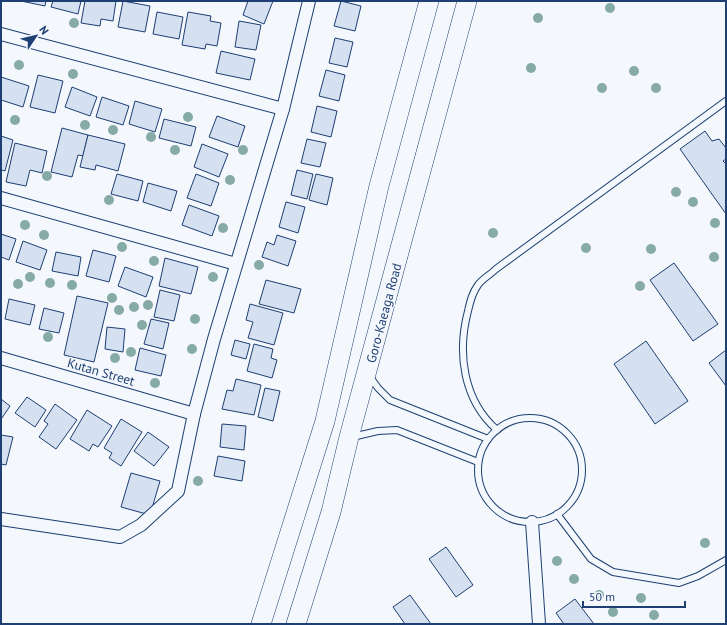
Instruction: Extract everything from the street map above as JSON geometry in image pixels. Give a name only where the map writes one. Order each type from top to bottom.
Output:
[{"type":"main road","points":[[261,624],[325,421],[379,186],[429,1]]},
{"type":"main road","name":"Goro-Kaeaga Road","points":[[296,624],[331,512],[349,437],[467,1]]},
{"type":"street","points":[[1,519],[120,537],[141,525],[178,491],[194,414],[236,264],[283,109],[309,1]]},
{"type":"street","points":[[1,34],[283,109]]},
{"type":"street","points":[[1,198],[236,264]]},
{"type":"street","name":"Kutan Street","points":[[1,358],[194,414]]},
{"type":"street","points":[[532,522],[539,624]]},
{"type":"lane","points":[[497,430],[488,422],[475,402],[468,383],[464,364],[462,340],[472,294],[478,285],[496,270],[726,101]]},
{"type":"lane","points":[[368,369],[370,380],[390,400],[488,439]]},
{"type":"lane","points":[[534,418],[552,424],[568,435],[580,458],[582,471],[580,484],[575,496],[567,506],[545,520],[532,522],[519,521],[506,516],[496,509],[487,499],[481,488],[478,475],[478,462],[488,439],[497,430],[508,423],[520,419],[534,418]]},
{"type":"lane","points":[[349,437],[378,431],[397,430],[478,462]]},
{"type":"lane","points":[[556,514],[591,559],[613,572],[679,583],[698,576],[726,560]]},
{"type":"building","points":[[21,1],[46,1],[45,6]]},
{"type":"building","points":[[53,1],[81,1],[78,14],[51,7]]},
{"type":"building","points":[[85,1],[116,1],[113,21],[101,19],[100,26],[81,23]]},
{"type":"building","points":[[123,1],[150,6],[145,32],[118,27]]},
{"type":"building","points":[[248,1],[273,1],[264,24],[243,15]]},
{"type":"building","points":[[341,1],[361,6],[355,31],[334,26]]},
{"type":"building","points":[[157,12],[183,17],[179,39],[153,34]]},
{"type":"building","points":[[188,12],[211,16],[210,21],[221,23],[217,46],[206,44],[205,49],[182,45]]},
{"type":"building","points":[[239,21],[261,25],[256,50],[235,47]]},
{"type":"building","points":[[335,38],[353,42],[347,67],[329,63]]},
{"type":"building","points":[[221,51],[255,59],[250,80],[216,73]]},
{"type":"building","points":[[326,70],[345,75],[339,101],[319,96]]},
{"type":"building","points":[[38,75],[63,81],[55,113],[30,107]]},
{"type":"building","points":[[1,77],[29,86],[23,107],[1,100]]},
{"type":"building","points":[[72,87],[97,97],[90,116],[65,107]]},
{"type":"building","points":[[102,97],[129,106],[123,125],[96,117]]},
{"type":"building","points":[[135,101],[162,109],[155,132],[129,124]]},
{"type":"building","points":[[317,106],[337,111],[331,137],[311,132]]},
{"type":"building","points":[[217,116],[245,126],[238,147],[209,137]]},
{"type":"building","points":[[164,119],[196,127],[191,146],[159,138]]},
{"type":"building","points":[[62,128],[88,135],[83,156],[78,155],[72,177],[51,172]]},
{"type":"building","points":[[705,131],[712,141],[719,139],[726,148],[726,159],[723,161],[726,164],[726,214],[680,149]]},
{"type":"building","points":[[88,135],[125,144],[118,171],[96,165],[95,170],[80,167]]},
{"type":"building","points":[[1,136],[13,140],[5,171],[1,170]]},
{"type":"building","points":[[307,139],[326,143],[320,167],[301,163]]},
{"type":"building","points":[[15,143],[47,151],[42,173],[30,170],[26,186],[6,182]]},
{"type":"building","points":[[202,144],[228,154],[219,177],[194,167]]},
{"type":"building","points":[[297,170],[313,174],[307,199],[291,195]]},
{"type":"building","points":[[117,174],[143,181],[138,201],[111,194]]},
{"type":"building","points":[[196,174],[219,183],[211,206],[187,198]]},
{"type":"building","points":[[316,174],[333,178],[327,205],[309,200]]},
{"type":"building","points":[[148,183],[177,191],[171,211],[143,202]]},
{"type":"building","points":[[286,202],[305,207],[298,233],[279,227]]},
{"type":"building","points":[[189,205],[219,216],[212,236],[182,225]]},
{"type":"building","points":[[1,234],[16,239],[9,260],[1,257]]},
{"type":"building","points":[[277,235],[296,241],[288,266],[262,257],[267,242],[274,245]]},
{"type":"building","points":[[23,241],[47,250],[40,270],[16,262]]},
{"type":"building","points":[[93,250],[116,256],[109,282],[86,276]]},
{"type":"building","points":[[56,252],[81,257],[78,276],[52,271]]},
{"type":"building","points":[[165,258],[198,267],[191,294],[159,286]]},
{"type":"building","points":[[674,263],[718,324],[693,341],[650,280]]},
{"type":"building","points":[[125,267],[153,277],[146,297],[118,286]]},
{"type":"building","points":[[266,280],[301,289],[294,313],[259,304]]},
{"type":"building","points":[[160,290],[180,295],[174,321],[154,317]]},
{"type":"building","points":[[77,296],[108,303],[94,362],[64,355]]},
{"type":"building","points":[[9,299],[35,305],[30,325],[5,319]]},
{"type":"building","points":[[250,304],[283,313],[274,345],[248,338],[253,322],[246,320]]},
{"type":"building","points":[[44,308],[64,313],[59,333],[39,329]]},
{"type":"building","points":[[151,319],[169,323],[163,349],[144,344]]},
{"type":"building","points":[[107,327],[125,329],[123,352],[105,349]]},
{"type":"building","points":[[235,340],[250,344],[246,359],[231,355]]},
{"type":"building","points":[[646,341],[688,401],[655,424],[614,364]]},
{"type":"building","points":[[254,344],[273,349],[271,358],[277,360],[272,378],[247,371]]},
{"type":"building","points":[[140,348],[166,355],[161,376],[135,370]]},
{"type":"building","points":[[726,350],[726,386],[709,363]]},
{"type":"building","points":[[236,379],[261,385],[254,415],[222,409],[227,390],[233,391]]},
{"type":"building","points":[[265,388],[280,391],[273,421],[258,417]]},
{"type":"building","points":[[27,397],[46,410],[35,427],[15,413]]},
{"type":"building","points":[[1,399],[10,406],[2,418],[1,417]]},
{"type":"building","points":[[55,404],[77,420],[56,449],[39,437],[48,424],[44,421]]},
{"type":"building","points":[[87,410],[112,426],[98,447],[93,444],[89,451],[70,439]]},
{"type":"building","points":[[121,419],[142,432],[121,466],[109,458],[112,453],[104,448]]},
{"type":"building","points":[[222,424],[246,426],[244,450],[220,447]]},
{"type":"building","points":[[148,432],[169,447],[154,466],[134,451]]},
{"type":"building","points":[[1,435],[13,437],[6,465],[1,464]]},
{"type":"building","points":[[218,456],[245,461],[242,481],[214,476]]},
{"type":"building","points":[[131,473],[160,481],[150,515],[121,507]]},
{"type":"building","points":[[446,547],[473,585],[456,597],[429,559]]},
{"type":"building","points":[[410,595],[431,624],[405,624],[393,607]]},
{"type":"building","points":[[575,599],[594,624],[564,624],[556,613]]}]
